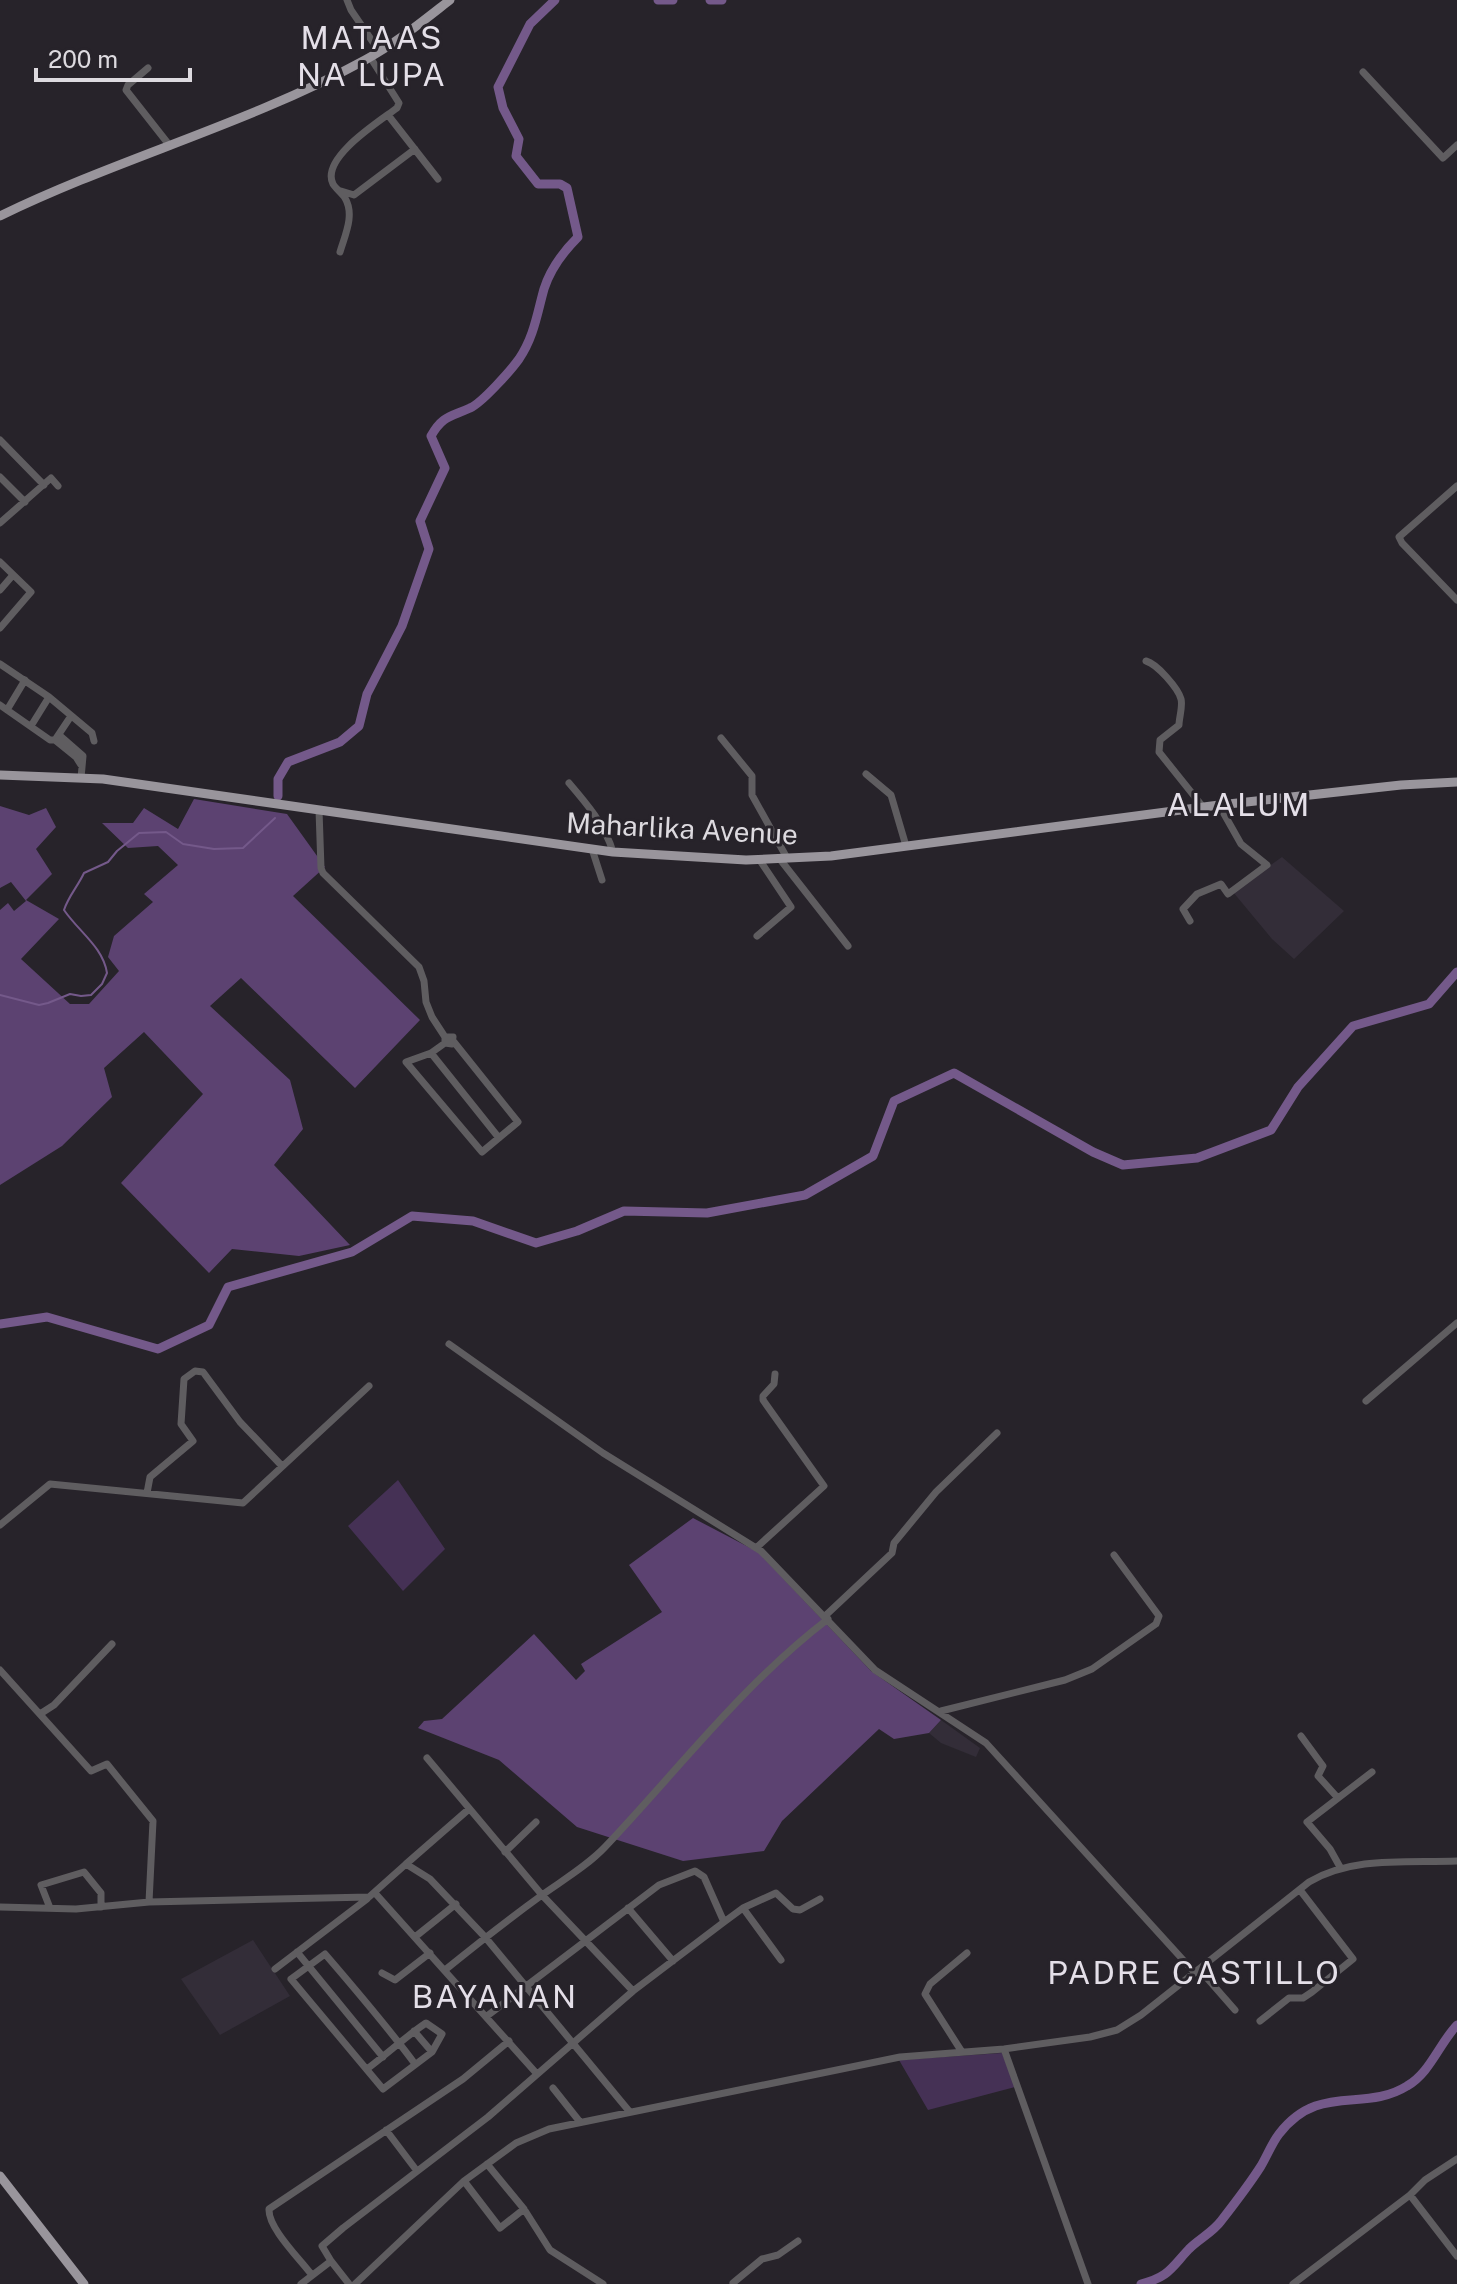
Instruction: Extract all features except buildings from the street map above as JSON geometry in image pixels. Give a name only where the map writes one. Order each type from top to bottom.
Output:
[{"type":"main road","points":[[0,216],[265,110],[375,54],[450,0]]},
{"type":"main road","name":"Maharlika Avenue","points":[[0,775],[81,778],[613,852],[759,859],[831,856],[1219,805],[1401,785],[1457,782]]},
{"type":"main road","points":[[0,2176],[84,2284]]},
{"type":"street","points":[[340,252],[350,217],[349,208],[333,184],[331,175],[339,154],[397,108],[398,98],[347,0]]},
{"type":"street","points":[[148,68],[126,90],[170,146]]},
{"type":"street","points":[[1363,72],[1443,158],[1457,145]]},
{"type":"street","points":[[388,115],[438,179]]},
{"type":"street","points":[[340,191],[354,195],[415,149]]},
{"type":"street","points":[[0,440],[44,485]]},
{"type":"street","points":[[0,455],[8,448]]},
{"type":"street","points":[[0,477],[3,487],[25,502]]},
{"type":"street","points":[[0,523],[51,478],[58,486]]},
{"type":"street","points":[[1457,486],[1399,537],[1457,600]]},
{"type":"street","points":[[0,562],[31,592],[0,628]]},
{"type":"street","points":[[0,590],[13,575]]},
{"type":"street","points":[[0,610],[9,618]]},
{"type":"street","points":[[1146,661],[1163,672],[1181,698],[1179,725],[1160,740],[1159,752],[1203,807]]},
{"type":"street","points":[[1,666],[49,697],[92,733],[94,741]]},
{"type":"street","points":[[25,680],[4,707],[47,739],[57,737],[71,716]]},
{"type":"street","points":[[31,726],[49,697]]},
{"type":"street","points":[[57,737],[81,765],[81,778]]},
{"type":"street","points":[[721,738],[752,776],[752,795],[783,858],[848,946]]},
{"type":"street","points":[[866,774],[891,795],[906,846]]},
{"type":"street","points":[[569,783],[592,811],[609,838],[613,852]]},
{"type":"street","points":[[1190,921],[1183,909],[1197,894],[1221,884],[1228,894],[1267,865],[1241,844],[1219,805]]},
{"type":"street","points":[[319,810],[323,873],[419,967],[432,1017],[448,1041],[518,1122],[480,1152],[406,1062],[431,1053],[448,1041]]},
{"type":"street","points":[[592,849],[602,880]]},
{"type":"street","points":[[757,936],[791,907],[759,859]]},
{"type":"street","points":[[431,1053],[499,1138]]},
{"type":"street","points":[[1366,1401],[1457,1323]]},
{"type":"street","points":[[449,1344],[603,1453],[756,1548],[875,1670],[986,1743],[1235,2010]]},
{"type":"street","points":[[147,1493],[150,1477],[193,1441],[181,1424],[184,1379],[195,1371],[203,1372],[240,1422],[282,1466]]},
{"type":"street","points":[[756,1548],[824,1486],[763,1400],[774,1384],[775,1374]]},
{"type":"street","points":[[0,1525],[50,1484],[243,1503],[369,1386]]},
{"type":"street","points":[[445,1970],[604,1849],[678,1764],[797,1643],[892,1553],[894,1543],[936,1492],[997,1433]]},
{"type":"street","points":[[941,1711],[1065,1680],[1092,1669],[1156,1624],[1159,1616],[1114,1555]]},
{"type":"street","points":[[40,1714],[54,1705],[112,1644]]},
{"type":"street","points":[[0,1670],[91,1771],[107,1764],[153,1821],[149,1902]]},
{"type":"street","points":[[1301,1736],[1323,1766],[1318,1776],[1337,1797]]},
{"type":"street","points":[[427,1758],[542,1895],[633,1991]]},
{"type":"street","points":[[1340,1867],[1330,1849],[1307,1822],[1372,1772]]},
{"type":"street","points":[[275,1969],[372,1895],[469,1809]]},
{"type":"street","points":[[505,1852],[536,1822]]},
{"type":"street","points":[[820,1899],[800,1910],[793,1909],[776,1893],[743,1908],[724,1922],[633,1991],[488,2117],[367,2207],[322,2246],[331,2261],[352,2284],[464,2181],[516,2143],[549,2129],[900,2057],[1004,2049],[1090,2037],[1117,2030],[1141,2015],[1327,1872],[1340,1867],[1457,1861]]},
{"type":"street","points":[[406,1864],[430,1879],[456,1904],[629,2111]]},
{"type":"street","points":[[487,2016],[659,1885],[695,1871],[704,1877],[724,1922]]},
{"type":"street","points":[[50,1908],[41,1885],[84,1872],[101,1893],[101,1907]]},
{"type":"street","points":[[1260,2021],[1289,1998],[1303,1998],[1312,1992],[1353,1959],[1300,1890]]},
{"type":"street","points":[[0,1907],[101,1907],[149,1902],[372,1895],[430,1953],[537,2074]]},
{"type":"street","points":[[415,1937],[456,1904]]},
{"type":"street","points":[[628,1908],[673,1961]]},
{"type":"street","points":[[743,1908],[781,1960]]},
{"type":"street","points":[[297,1952],[383,2057]]},
{"type":"street","points":[[382,1973],[395,1980],[430,1953]]},
{"type":"street","points":[[962,2052],[925,1990],[967,1953]]},
{"type":"street","points":[[367,2069],[383,2057],[399,2043],[414,2031],[426,2023],[442,2034],[432,2052],[383,2089],[291,1979],[325,1954],[399,2043],[415,2064]]},
{"type":"street","points":[[414,2031],[432,2052]]},
{"type":"street","points":[[311,2274],[274,2225],[269,2209],[463,2079],[509,2041]]},
{"type":"street","points":[[1004,2049],[1088,2284]]},
{"type":"street","points":[[553,2088],[580,2122]]},
{"type":"street","points":[[386,2130],[417,2171]]},
{"type":"street","points":[[1293,2284],[1410,2195],[1425,2180],[1457,2159]]},
{"type":"street","points":[[487,2164],[524,2209],[550,2250],[603,2284]]},
{"type":"street","points":[[464,2181],[500,2228],[524,2209]]},
{"type":"street","points":[[1410,2195],[1457,2256]]},
{"type":"street","points":[[733,2284],[762,2259],[778,2255],[798,2241]]},
{"type":"street","points":[[301,2284],[331,2261]]},
{"type":"shaded area","points":[[194,799],[287,814],[325,867],[293,896],[420,1020],[355,1088],[241,978],[210,1006],[290,1080],[303,1129],[274,1165],[350,1245],[299,1256],[232,1249],[209,1273],[121,1183],[203,1094],[144,1032],[104,1068],[112,1097],[62,1146],[0,1185],[0,910],[8,903],[14,911],[26,901],[11,882],[0,888],[0,806],[29,815],[46,808],[56,827],[36,849],[52,874],[26,900],[59,919],[21,959],[70,1004],[89,1004],[119,971],[108,957],[114,936],[153,902],[144,894],[178,865],[158,846],[128,848],[102,823],[133,823],[144,808],[178,829]]},
{"type":"shaded area","points":[[1282,857],[1344,911],[1294,959],[1272,939],[1233,892]]},
{"type":"shaded area","points":[[398,1480],[445,1549],[403,1591],[348,1526]]},
{"type":"shaded area","points":[[693,1518],[758,1552],[871,1671],[941,1720],[929,1733],[894,1739],[879,1729],[782,1821],[764,1851],[683,1861],[577,1827],[499,1760],[418,1728],[424,1721],[442,1719],[534,1634],[576,1680],[585,1671],[581,1664],[662,1612],[629,1565]]},
{"type":"shaded area","points":[[941,1720],[980,1748],[976,1757],[941,1743],[929,1733]]},
{"type":"shaded area","points":[[253,1940],[290,1996],[220,2035],[181,1979]]},
{"type":"shaded area","points":[[1002,2053],[1015,2087],[928,2110],[899,2060]]},
{"type":"waterway","points":[[278,796],[278,779],[288,762],[340,742],[359,726],[367,694],[402,626],[429,549],[420,521],[445,468],[431,436],[444,420],[482,400],[519,359],[532,334],[550,275],[578,237],[567,188],[560,184],[538,184],[516,156],[519,139],[503,108],[498,87],[530,24],[555,0]]},
{"type":"waterway","points":[[658,0],[673,0]]},
{"type":"waterway","points":[[710,0],[722,0]]},
{"type":"waterway","points":[[0,995],[39,1005],[70,994],[91,995],[102,984],[107,973],[101,955],[64,910],[84,873],[108,862],[139,833],[166,832],[183,844],[214,849],[243,848],[275,818]]},
{"type":"waterway","points":[[0,1324],[47,1317],[158,1349],[209,1325],[228,1287],[352,1252],[412,1216],[473,1221],[536,1243],[577,1231],[624,1211],[707,1213],[805,1195],[873,1156],[894,1101],[954,1073],[1093,1152],[1123,1165],[1197,1158],[1271,1130],[1298,1087],[1353,1026],[1429,1004],[1457,972]]},
{"type":"waterway","points":[[1141,2284],[1164,2275],[1218,2225],[1242,2194],[1279,2134],[1294,2118],[1326,2103],[1374,2098],[1407,2086],[1422,2074],[1457,2025]]},
{"type":"district","name":"MATAAS NA LUPA","points":[[372,56]]},
{"type":"district","name":"ALALUM","points":[[1239,804]]},
{"type":"district","name":"PADRE CASTILLO","points":[[1194,1972]]},
{"type":"district","name":"BAYANAN","points":[[495,1996]]}]
